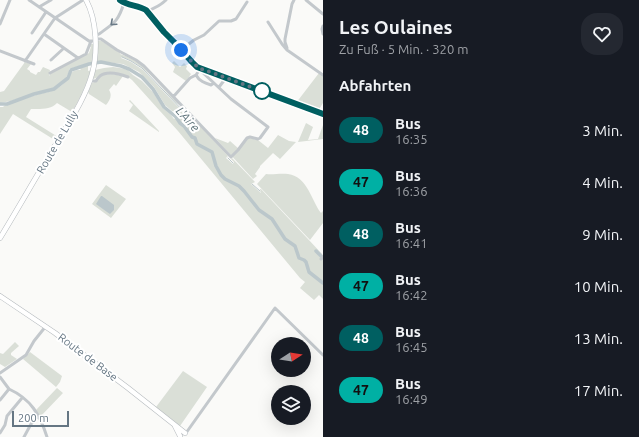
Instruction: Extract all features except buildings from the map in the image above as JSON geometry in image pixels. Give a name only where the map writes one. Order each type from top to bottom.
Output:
[{"type":"main road","name":"Route de Lully","points":[[84,0],[91,11],[95,33],[94,40]]},
{"type":"main road","name":"Route de Lully","points":[[0,238],[76,110],[90,78],[94,64],[95,46],[90,14],[84,0]]},
{"type":"main road","name":"Route de Base","points":[[0,296],[46,326],[187,434]]},
{"type":"main road","name":"Route de Base","points":[[173,423],[180,437]]},
{"type":"main road","points":[[180,437],[182,434],[187,434]]},
{"type":"street","points":[[0,24],[10,0]]},
{"type":"street","points":[[30,1],[36,0]]},
{"type":"street","points":[[39,7],[51,0]]},
{"type":"street","points":[[25,61],[55,18],[84,0]]},
{"type":"street","points":[[30,1],[89,41],[101,39],[117,50],[140,62],[152,72],[231,156],[238,150],[247,138],[260,138],[268,127],[231,99],[192,62],[164,32],[150,15],[149,11],[124,3],[120,0]]},
{"type":"street","points":[[149,11],[166,0]]},
{"type":"street","points":[[288,51],[284,40],[294,0]]},
{"type":"street","points":[[306,0],[323,14]]},
{"type":"street","points":[[181,50],[194,40],[204,35],[219,21],[231,21],[236,19],[247,2]]},
{"type":"street","points":[[95,33],[97,35],[99,34],[116,21],[120,15],[124,3]]},
{"type":"street","points":[[32,33],[46,12]]},
{"type":"street","points":[[268,22],[288,51],[323,75]]},
{"type":"street","points":[[323,26],[323,34]]},
{"type":"street","points":[[44,34],[78,58]]},
{"type":"street","points":[[50,73],[86,54],[94,40]]},
{"type":"street","points":[[51,60],[64,48]]},
{"type":"street","points":[[0,51],[34,64]]},
{"type":"street","points":[[174,96],[190,78],[196,75],[200,69]]},
{"type":"street","points":[[200,69],[323,114]]},
{"type":"street","points":[[90,78],[96,81],[101,75],[107,73],[116,73],[128,77]]},
{"type":"street","points":[[196,75],[203,82],[211,85],[214,83]]},
{"type":"street","points":[[219,87],[226,78]]},
{"type":"street","points":[[187,434],[275,308],[323,355]]},
{"type":"street","points":[[0,373],[26,355],[34,341],[46,326]]},
{"type":"street","points":[[0,377],[9,389],[32,406],[47,437]]},
{"type":"street","points":[[0,400],[9,389]]},
{"type":"street","points":[[0,433],[5,425],[7,416],[22,398]]},
{"type":"street","points":[[24,437],[31,424],[38,416]]},
{"type":"shaded area","points":[[100,40],[120,54],[141,64],[181,106],[176,103],[145,70],[130,60],[121,58],[131,62],[143,70],[187,116],[189,114],[228,156],[226,158],[233,164],[234,162],[231,159],[232,158],[255,182],[251,184],[261,193],[261,189],[323,255],[315,250],[323,260],[323,299],[319,295],[314,300],[300,288],[305,282],[300,278],[178,131],[132,80],[128,77],[112,72],[93,79],[95,70],[113,67],[128,70],[153,92],[163,108],[174,119],[180,115],[165,105],[154,87],[139,72],[123,64],[97,61],[97,55],[93,62],[69,69],[66,78],[52,89],[0,103],[0,92],[4,91],[25,62],[31,64],[27,69],[30,72],[36,75],[43,67],[50,70],[49,74],[50,76],[50,74],[89,53],[91,44],[93,44],[97,52],[98,41],[101,41]]},
{"type":"shaded area","points":[[174,61],[180,67],[184,63],[187,66],[186,69],[191,74],[186,81],[173,72],[175,67],[172,63]]},
{"type":"shaded area","points":[[88,65],[88,71],[91,70],[83,92],[72,112],[57,103],[49,108],[31,109],[26,117],[58,137],[56,140],[13,114],[0,134],[0,107],[54,90],[65,82],[73,71],[80,70],[81,69],[79,67]]},
{"type":"shaded area","points":[[319,73],[323,76],[323,103],[318,111],[296,103]]},
{"type":"shaded area","points":[[112,74],[123,76],[116,86],[114,84],[109,90],[111,96],[106,105],[88,92],[92,83],[103,75]]},
{"type":"shaded area","points":[[130,100],[159,132],[129,111],[133,105],[129,101]]},
{"type":"shaded area","points":[[306,123],[313,127],[308,140],[318,139],[323,125],[323,139],[298,142]]},
{"type":"shaded area","points":[[278,135],[289,141],[296,142],[280,159],[273,153],[260,166],[255,174],[257,176],[253,179],[215,138],[228,143],[230,141],[239,149],[248,138],[258,140],[268,148]]},
{"type":"shaded area","points":[[266,174],[288,174],[295,176],[305,184],[321,213],[323,211],[323,223],[310,240],[257,184]]},
{"type":"shaded area","points":[[106,185],[126,199],[111,218],[92,204]]},
{"type":"shaded area","points":[[101,196],[114,205],[114,210],[110,214],[96,204]]},
{"type":"shaded area","points":[[15,342],[19,346],[11,353],[11,355],[17,359],[5,367],[0,364],[0,353],[3,354]]},
{"type":"shaded area","points":[[30,352],[62,376],[56,387],[23,359]]},
{"type":"shaded area","points":[[183,371],[207,387],[180,426],[156,407]]},
{"type":"shaded area","points":[[57,388],[63,393],[40,417],[36,410]]},
{"type":"waterway","points":[[122,57],[142,68],[187,115]]},
{"type":"waterway","name":"L'Aire","points":[[0,104],[7,104],[34,94],[54,89],[68,78],[71,70],[89,64],[101,62],[129,69],[142,77],[153,89],[164,107],[176,117],[192,137],[195,138],[197,144],[212,152],[216,166],[221,175],[225,179],[239,186],[259,210],[272,219],[285,239],[295,246],[299,258],[306,262],[309,272],[323,283]]},
{"type":"waterway","points":[[228,158],[233,163]]},
{"type":"waterway","points":[[252,184],[260,191]]},
{"type":"waterway","points":[[316,251],[323,258]]},
{"type":"bus line","name":"48","points":[[120,0],[124,3],[146,10],[164,32],[197,67],[323,114]]},
{"type":"route","points":[[181,50],[199,68],[262,91]]}]
